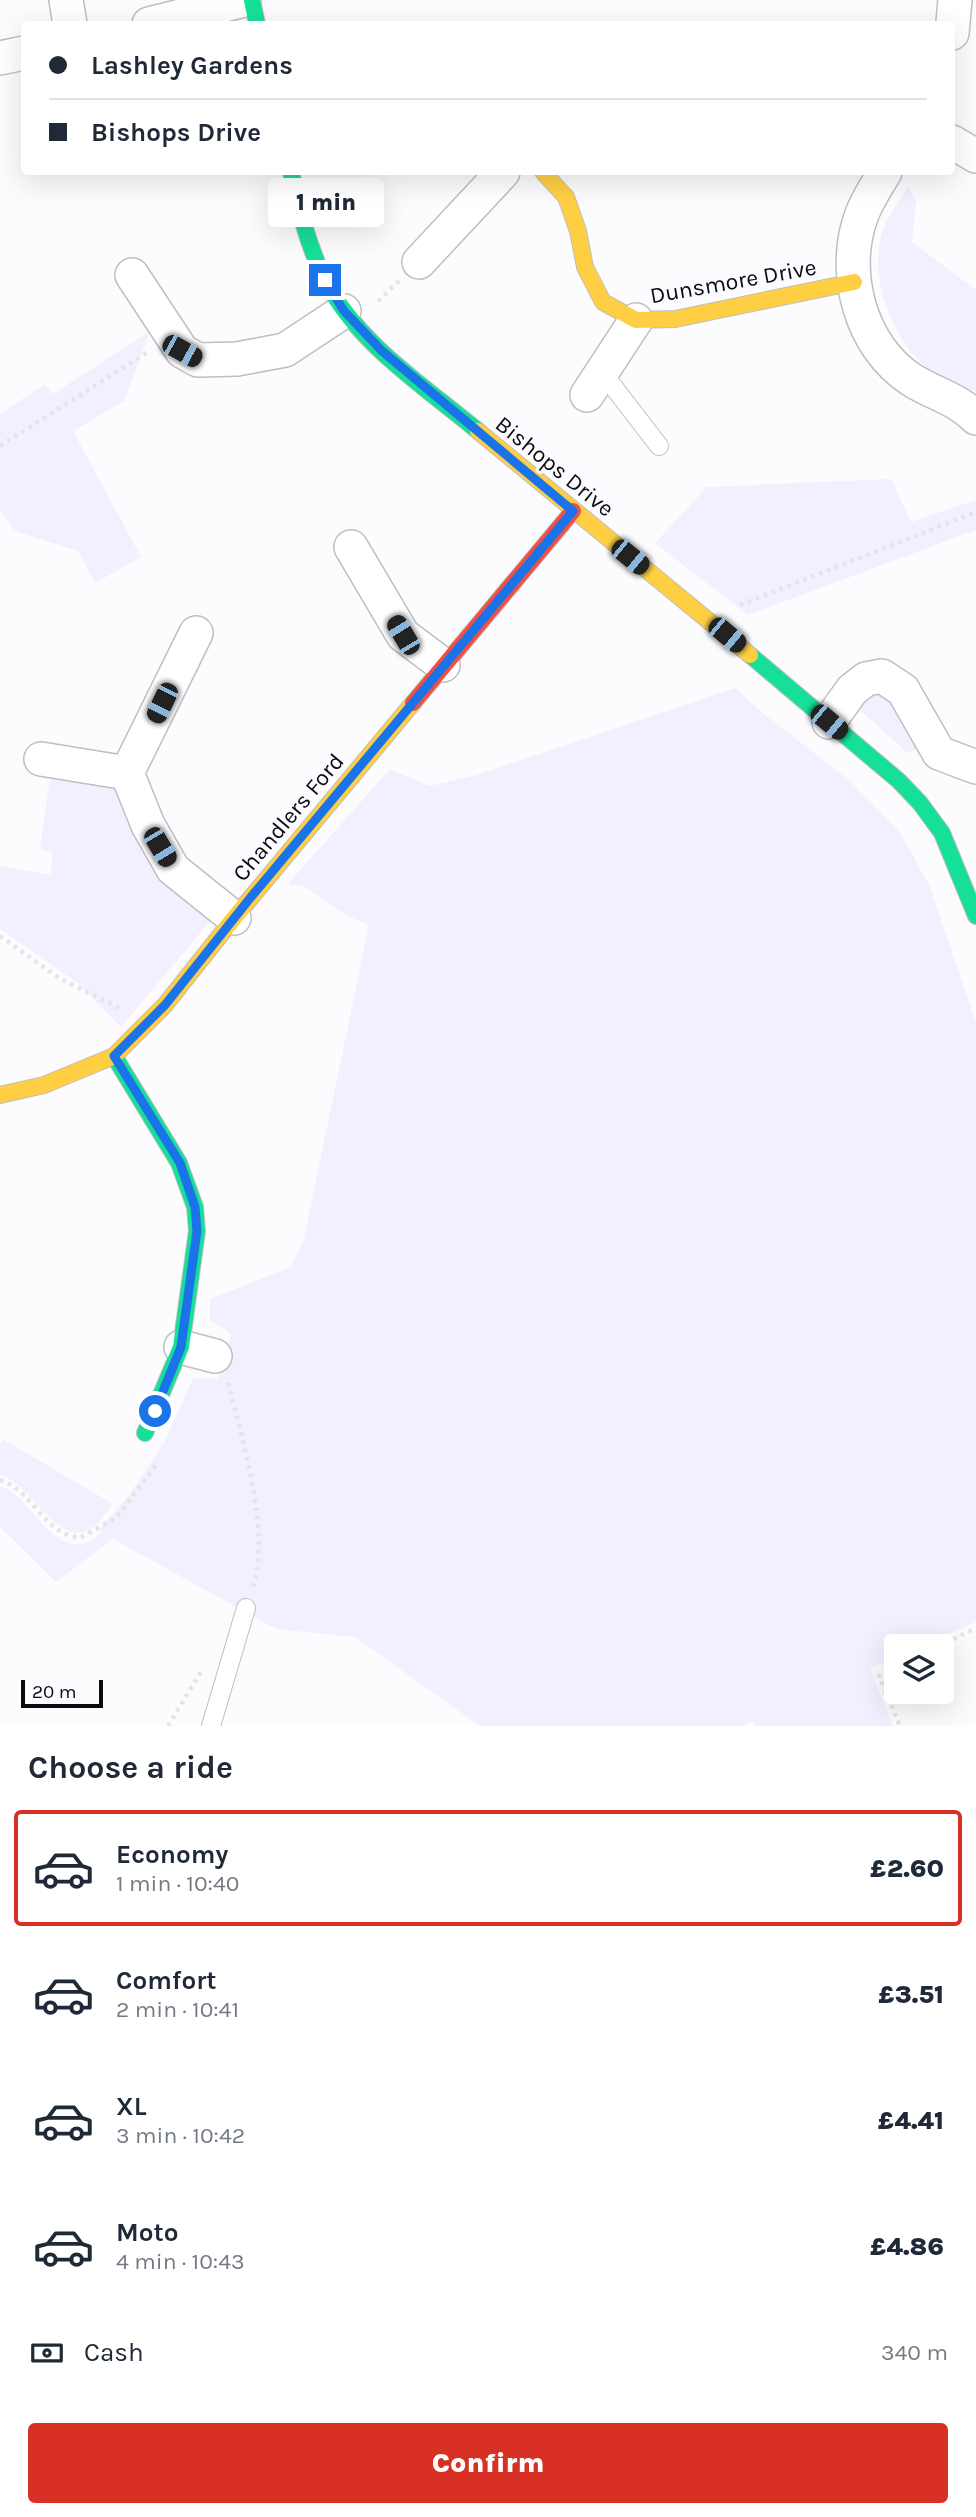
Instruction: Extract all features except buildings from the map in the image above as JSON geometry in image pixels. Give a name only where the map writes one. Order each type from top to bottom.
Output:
[{"type":"street","points":[[66,0],[70,21]]},
{"type":"street","points":[[161,21],[244,0]]},
{"type":"street","points":[[252,0],[256,21]]},
{"type":"street","points":[[953,21],[955,0]]},
{"type":"street","points":[[0,58],[21,54]]},
{"type":"street","points":[[955,144],[976,156]]},
{"type":"street","name":"Bishops Drive","points":[[291,175],[314,258],[349,317],[390,358],[900,781],[936,822],[948,844],[976,916]]},
{"type":"street","points":[[419,262],[500,175]]},
{"type":"street","name":"Dunsmore Drive","points":[[546,175],[566,197],[578,231],[585,267],[603,302],[636,320],[675,319],[854,282]]},
{"type":"street","points":[[873,175],[853,252],[854,282],[865,323],[886,356],[912,380],[958,403],[976,418]]},
{"type":"street","points":[[132,275],[182,351],[198,360],[237,359],[285,350],[349,317]]},
{"type":"street","points":[[595,383],[636,320]]},
{"type":"street","name":"Chandlers Ford","points":[[0,1095],[44,1085],[114,1056],[165,1005],[234,918],[573,511]]},
{"type":"street","points":[[351,547],[403,635],[443,665]]},
{"type":"street","points":[[196,633],[127,773],[148,825],[173,869],[234,918]]},
{"type":"street","points":[[829,722],[852,690],[866,678],[882,676],[903,690],[939,753],[976,767]]},
{"type":"street","points":[[41,759],[127,773]]},
{"type":"street","points":[[114,1056],[180,1163],[195,1207],[197,1231],[181,1347],[145,1433]]},
{"type":"street","points":[[181,1347],[215,1356]]},
{"type":"lane","points":[[595,383],[659,446]]},
{"type":"lane","points":[[211,1726],[246,1608]]},
{"type":"path","points":[[349,317],[419,262]]},
{"type":"path","points":[[0,446],[173,337]]},
{"type":"path","points":[[706,618],[976,512]]},
{"type":"path","points":[[0,936],[59,978],[148,1022]]},
{"type":"path","points":[[215,1356],[226,1373],[249,1464],[255,1509],[258,1549],[256,1578],[246,1608]]},
{"type":"path","points":[[0,1480],[15,1487],[49,1524],[61,1533],[79,1538],[116,1518],[160,1460]]},
{"type":"path","points":[[954,1639],[976,1628]]},
{"type":"path","points":[[884,1673],[879,1676],[884,1688]]},
{"type":"path","points":[[169,1726],[193,1686]]},
{"type":"path","points":[[891,1704],[900,1726]]},
{"type":"shaded area","points":[[908,186],[916,201],[912,242],[976,290],[976,393],[937,375],[922,363],[908,348],[888,312],[879,272],[882,233]]},
{"type":"shaded area","points":[[150,331],[124,401],[73,431],[141,557],[95,583],[78,551],[14,531],[0,509],[0,414],[45,384],[53,394]]},
{"type":"shaded area","points":[[891,479],[911,522],[976,500],[976,530],[748,615],[655,543],[707,487]]},
{"type":"shaded area","points":[[735,688],[765,715],[848,779],[900,832],[930,887],[976,1023],[976,1622],[949,1634],[884,1634],[884,1662],[870,1668],[893,1726],[755,1726],[753,1721],[743,1726],[480,1726],[355,1637],[276,1629],[113,1539],[56,1582],[0,1527],[0,1486],[13,1493],[59,1539],[72,1544],[86,1542],[102,1532],[99,1529],[130,1494],[165,1441],[193,1378],[218,1379],[231,1334],[210,1320],[210,1299],[291,1267],[304,1238],[369,925],[347,916],[302,885],[286,886],[390,769],[429,786],[477,775]]},
{"type":"shaded area","points":[[873,689],[886,694],[913,736],[916,750],[908,753],[861,711],[861,696]]},
{"type":"shaded area","points":[[59,771],[117,782],[216,914],[121,1027],[76,982],[0,929],[0,866],[51,875],[52,853],[40,848],[50,779],[58,780]]},
{"type":"shaded area","points":[[4,1440],[113,1504],[90,1529],[78,1532],[66,1530],[23,1489],[0,1475],[0,1444]]},
{"type":"traffic: fast","points":[[252,0],[256,21]]},
{"type":"traffic: fast","points":[[292,175],[314,254],[339,303],[355,324],[394,363],[478,431]]},
{"type":"traffic: fast","points":[[750,655],[899,781],[920,803],[942,833],[976,916]]},
{"type":"traffic: fast","points":[[114,1056],[179,1163],[195,1207],[197,1231],[181,1347],[145,1433]]},
{"type":"traffic: slow","points":[[546,175],[566,197],[578,231],[585,267],[603,302],[636,320],[675,319],[854,282]]},
{"type":"traffic: slow","points":[[478,431],[750,655]]},
{"type":"traffic: slow","points":[[0,1095],[44,1085],[114,1056],[165,1005],[413,703]]},
{"type":"traffic: jam","points":[[413,703],[573,511]]},
{"type":"route","points":[[155,1411],[184,1333],[197,1231],[195,1207],[180,1163],[114,1056],[165,1005],[251,897],[573,511],[382,351],[344,311],[325,280]]}]
